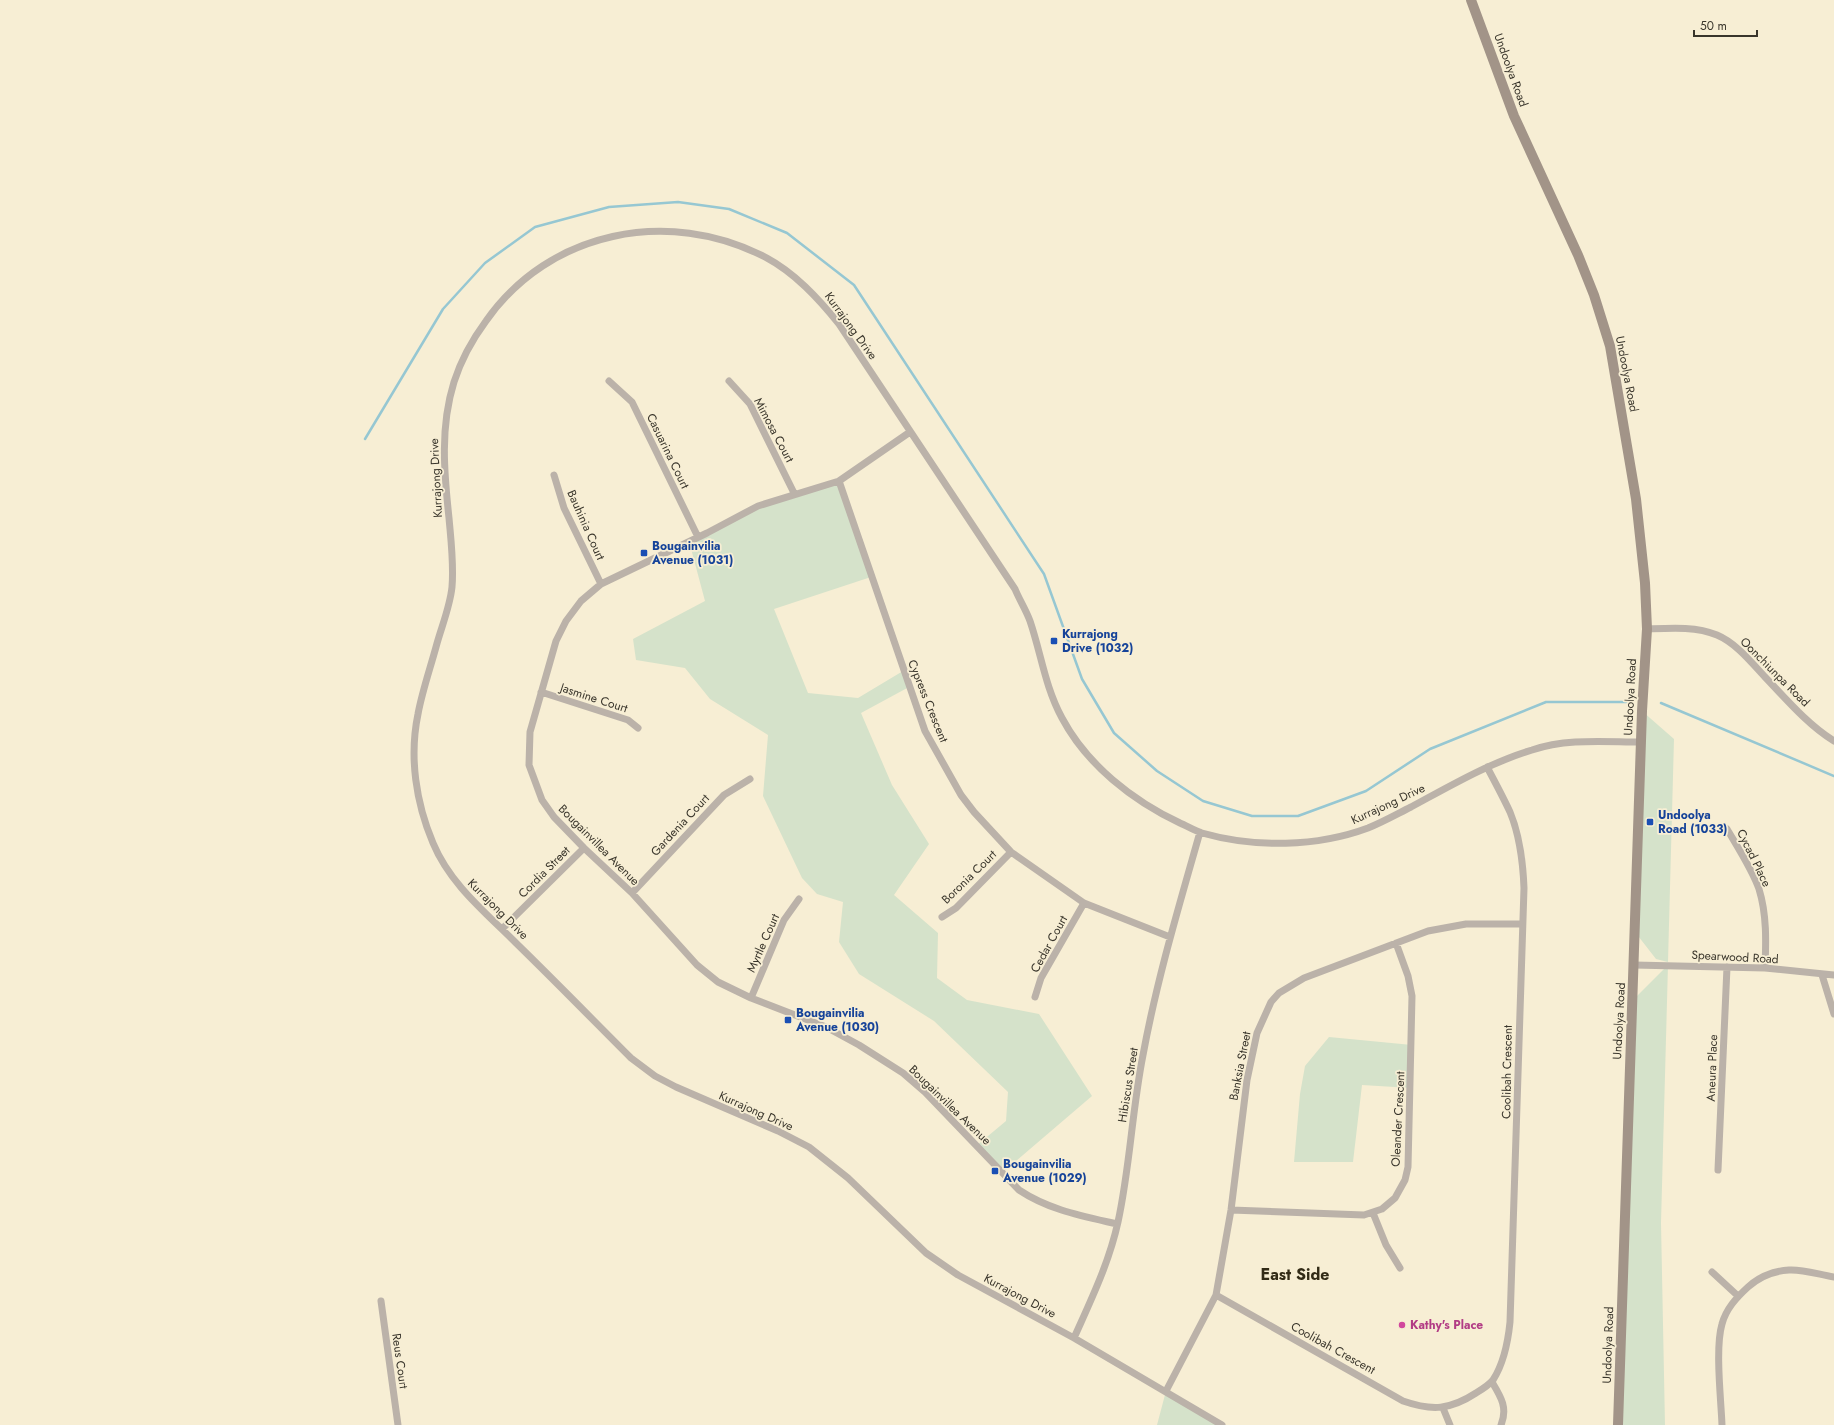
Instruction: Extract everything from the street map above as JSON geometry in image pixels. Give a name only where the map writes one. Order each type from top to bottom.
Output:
[{"type":"main road","name":"Undoolya Road","points":[[1471,0],[1514,116],[1578,255],[1594,295],[1610,346],[1636,499],[1646,589],[1647,629],[1642,710],[1618,1425]]},
{"type":"street","name":"Kurrajong Drive","points":[[1222,1425],[1074,1338],[958,1275],[930,1256],[848,1178],[809,1147],[778,1131],[701,1098],[655,1076],[631,1058],[472,901],[448,871],[434,846],[425,823],[418,796],[414,770],[417,716],[452,590],[453,560],[443,447],[446,412],[454,380],[464,356],[477,333],[494,309],[515,286],[535,269],[584,244],[608,237],[650,232],[698,234],[717,238],[766,258],[800,282],[820,301],[839,324],[1014,589],[1029,620],[1050,691],[1062,718],[1079,743],[1098,766],[1143,803],[1200,832],[1258,842],[1296,842],[1345,836],[1370,827],[1487,767],[1512,756],[1551,744],[1587,741],[1641,742]]},
{"type":"street","name":"Casuarina Court","points":[[609,381],[632,402],[698,537]]},
{"type":"street","name":"Mimosa Court","points":[[729,381],[750,404],[794,493]]},
{"type":"street","name":"Bougainvillea Avenue","points":[[910,432],[839,481],[794,493],[758,506],[601,584],[581,601],[566,621],[556,641],[530,732],[529,765],[542,800],[554,817],[584,848],[632,893],[698,965],[718,982],[751,998],[826,1028],[859,1045],[903,1073],[925,1092],[1019,1190],[1034,1200],[1061,1211],[1117,1224]]},
{"type":"street","name":"Bauhinia Court","points":[[554,474],[564,508],[601,584]]},
{"type":"street","name":"Cypress Crescent","points":[[839,481],[925,731],[961,795],[974,812],[1011,852],[1084,903],[1170,936]]},
{"type":"street","name":"Oonchiunpa Road","points":[[1647,629],[1674,628],[1703,631],[1724,639],[1749,659],[1810,723],[1834,741]]},
{"type":"street","name":"Jasmine Court","points":[[541,692],[628,720],[638,728]]},
{"type":"street","name":"Coolibah Crescent","points":[[1216,1295],[1403,1401],[1426,1408],[1443,1408],[1462,1402],[1492,1382],[1500,1368],[1509,1339],[1510,1322],[1524,888],[1523,864],[1518,839],[1510,813],[1487,767]]},
{"type":"street","name":"Gardenia Court","points":[[632,893],[724,795],[750,779]]},
{"type":"street","name":"Cycad Place","points":[[1727,829],[1758,887],[1764,908],[1766,930],[1766,968]]},
{"type":"street","name":"Hibiscus Street","points":[[1074,1338],[1106,1266],[1117,1224],[1124,1189],[1142,1055],[1170,936],[1200,832]]},
{"type":"street","name":"Cordia Street","points":[[502,929],[584,848]]},
{"type":"street","name":"Boronia Court","points":[[942,917],[956,908],[1011,852]]},
{"type":"street","name":"Myrtle Court","points":[[751,998],[784,920],[799,899]]},
{"type":"street","name":"Cedar Court","points":[[1035,997],[1042,978],[1084,903]]},
{"type":"street","name":"Banksia Street","points":[[1166,1391],[1216,1295],[1231,1210],[1247,1080],[1257,1033],[1271,1002],[1284,989],[1304,978],[1428,931],[1466,924],[1522,924]]},
{"type":"street","name":"Oleander Crescent","points":[[1231,1210],[1364,1215],[1382,1209],[1395,1198],[1405,1180],[1408,1167],[1412,996],[1408,976],[1396,943]]},
{"type":"street","name":"Spearwood Road","points":[[1634,965],[1766,968],[1822,975],[1834,975]]},
{"type":"street","name":"Aneura Place","points":[[1718,1170],[1727,967]]},
{"type":"street","points":[[1822,975],[1834,1014]]},
{"type":"street","points":[[1373,1213],[1386,1244],[1400,1268]]},
{"type":"street","points":[[1722,1425],[1719,1342],[1724,1318],[1738,1296],[1761,1277],[1775,1272],[1790,1270],[1834,1278]]},
{"type":"street","points":[[1712,1272],[1738,1296]]},
{"type":"street","name":"Reus Court","points":[[380,1301],[398,1425]]},
{"type":"street","points":[[1492,1382],[1502,1397],[1505,1410],[1501,1425]]},
{"type":"street","points":[[1443,1408],[1450,1425]]},
{"type":"green space","points":[[839,481],[871,577],[774,609],[808,693],[858,698],[903,671],[909,687],[861,713],[892,785],[929,844],[894,895],[938,933],[937,978],[967,1000],[1039,1014],[1092,1096],[1002,1173],[976,1146],[1006,1121],[1008,1092],[934,1021],[859,974],[839,942],[843,902],[817,894],[802,878],[763,796],[768,735],[710,699],[685,668],[636,660],[633,639],[705,601],[689,541],[758,506]]},
{"type":"green space","points":[[1642,711],[1674,739],[1668,962],[1656,959],[1635,932]]},
{"type":"green space","points":[[1668,965],[1661,1223],[1665,1425],[1618,1425],[1633,1000]]},
{"type":"green space","points":[[1329,1037],[1412,1045],[1411,1088],[1362,1085],[1353,1162],[1294,1162],[1300,1094],[1305,1066]]},
{"type":"green space","points":[[1166,1391],[1222,1425],[1157,1425]]},
{"type":"waterway","points":[[365,439],[443,309],[485,263],[535,227],[609,207],[678,202],[729,209],[787,233],[854,285],[1044,574],[1082,679],[1114,733],[1157,771],[1203,801],[1252,816],[1298,816],[1366,791],[1430,749],[1546,702],[1633,702]]},
{"type":"waterway","points":[[1661,703],[1834,776]]},
{"type":"place","name":"Bougainvilia Avenue (1031)","points":[[644,553]]},
{"type":"place","name":"Kurrajong Drive (1032)","points":[[1054,641]]},
{"type":"place","name":"Undoolya Road (1033)","points":[[1650,822]]},
{"type":"place","name":"Bougainvilia Avenue (1030)","points":[[788,1020]]},
{"type":"place","name":"Bougainvilia Avenue (1029)","points":[[995,1171]]},
{"type":"place","name":"Kathy's Place","points":[[1402,1325]]},
{"type":"district","name":"East Side","points":[[1295,1274]]}]
